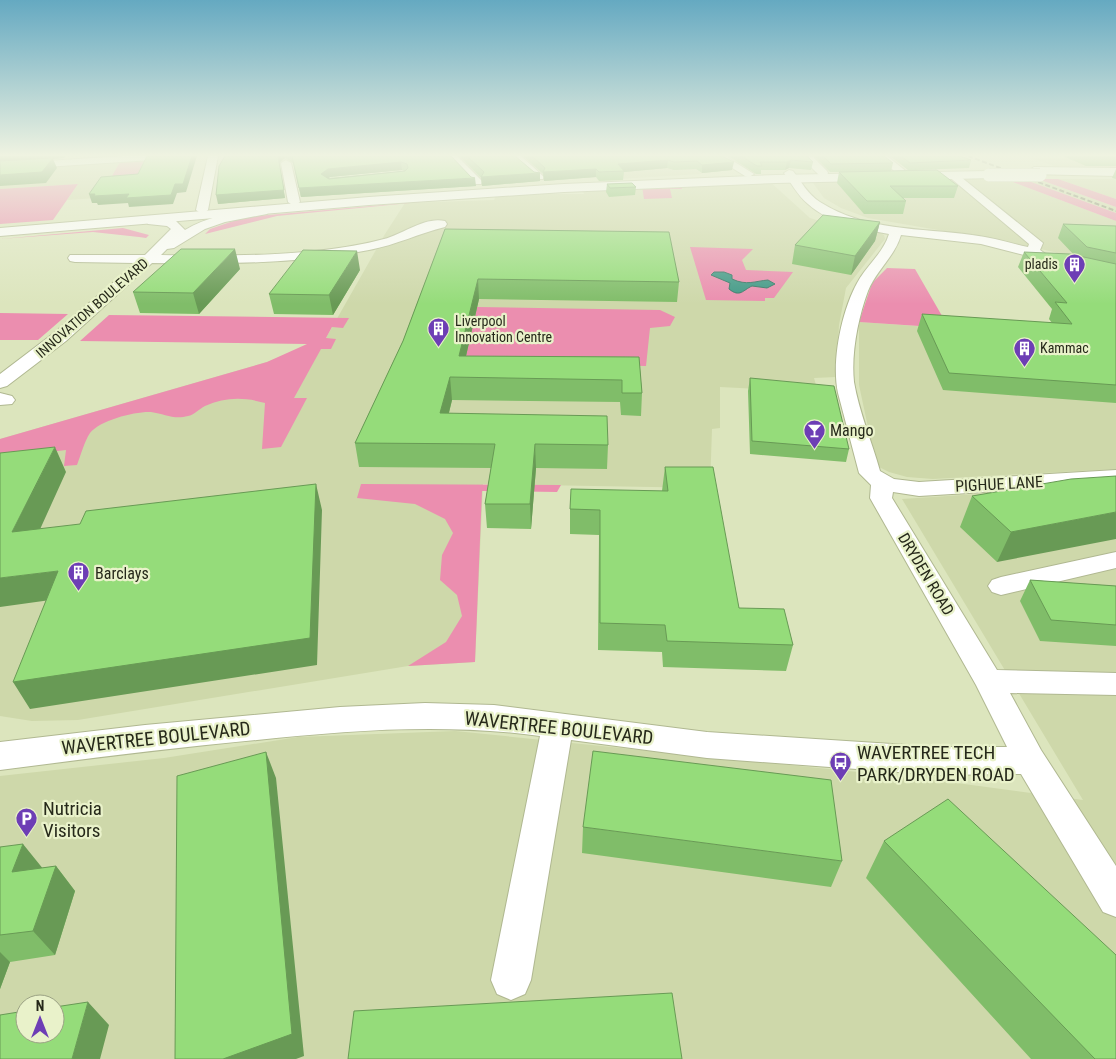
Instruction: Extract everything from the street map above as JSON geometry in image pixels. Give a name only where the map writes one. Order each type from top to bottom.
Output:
[{"type":"highway","points":[[0,228],[201,217],[273,205]]},
{"type":"highway","points":[[0,232],[201,217],[314,205]]},
{"type":"street","points":[[162,247],[174,244],[201,217],[203,205]]},
{"type":"street","points":[[819,205],[828,212],[848,220],[896,230],[974,239],[1033,252],[1049,258]]},
{"type":"street","points":[[995,205],[1036,242],[1033,252]]},
{"type":"street","name":"INNOVATION BOULEVARD","points":[[2,394],[24,366],[66,333],[144,259],[162,247],[179,230],[201,217]]},
{"type":"street","points":[[152,221],[170,222],[179,230]]},
{"type":"street","points":[[86,261],[262,259],[324,253],[396,240],[431,224],[442,224]]},
{"type":"street","points":[[882,482],[874,478],[870,473],[845,380],[850,325],[864,283],[886,253],[896,230]]},
{"type":"street","name":"PIGHUE LANE","points":[[882,482],[920,489],[1116,477]]},
{"type":"street","name":"DRYDEN ROAD","points":[[882,482],[881,498],[989,681],[1030,760],[1116,900]]},
{"type":"street","points":[[1001,586],[1116,560]]},
{"type":"street","points":[[989,681],[1116,684]]},
{"type":"street","name":"WAVERTREE BOULEVARD","points":[[0,756],[145,738],[340,719],[425,715],[494,717],[716,746],[938,761],[1030,760]]},
{"type":"street","points":[[511,980],[558,725]]},
{"type":"shaded area","points":[[0,205],[63,205],[53,220],[0,224]]},
{"type":"shaded area","points":[[385,205],[277,216],[205,234],[210,229],[245,217]]},
{"type":"shaded area","points":[[403,205],[796,205],[810,218],[832,225],[876,231],[884,235],[885,239],[846,288],[839,325],[836,377],[814,378],[818,392],[720,387],[720,428],[712,429],[710,488],[483,484],[475,662],[408,666],[78,720],[32,721],[0,716],[0,439],[267,362],[326,338],[385,234]]},
{"type":"shaded area","points":[[837,205],[1075,205],[1116,221],[1116,270],[1078,261],[1054,252],[1014,243],[868,218]]},
{"type":"shaded area","points":[[1075,205],[1095,205],[1116,213],[1116,221]]},
{"type":"shaded area","points":[[1095,205],[1116,207],[1116,213]]},
{"type":"shaded area","points":[[123,228],[149,235],[146,238],[93,232],[0,239]]},
{"type":"shaded area","points":[[690,247],[753,249],[742,260],[746,270],[793,272],[774,298],[765,298],[765,301],[706,300]]},
{"type":"shaded area","points":[[887,268],[915,269],[949,328],[859,322],[872,283]]},
{"type":"shaded area","points":[[477,307],[660,310],[675,317],[670,326],[650,328],[646,366],[464,362]]},
{"type":"shaded area","points":[[0,313],[68,314],[38,340],[0,340]]},
{"type":"shaded area","points":[[109,315],[349,318],[343,328],[332,327],[326,338],[336,339],[331,349],[321,349],[294,398],[307,398],[281,447],[262,449],[265,403],[235,399],[212,403],[183,417],[144,412],[110,420],[90,433],[77,465],[64,466],[66,450],[0,458],[0,439],[267,362],[307,344],[80,341]]},
{"type":"shaded area","points":[[859,322],[1116,340],[1116,469],[933,479],[907,477],[879,467],[875,460],[859,385]]},
{"type":"shaded area","points":[[361,484],[561,485],[557,492],[482,491],[475,662],[408,666],[446,642],[462,616],[457,595],[440,580],[442,555],[453,533],[445,519],[415,504],[357,498]]},
{"type":"shaded area","points":[[993,493],[1116,501],[1116,1059],[0,1059],[0,776],[164,758],[298,737],[455,731],[927,779],[1083,800],[902,499]]},
{"type":"water","points":[[714,272],[724,272],[732,275],[732,279],[742,282],[751,283],[768,280],[775,284],[767,288],[752,286],[736,293],[729,289],[730,283],[711,275]]},
{"type":"building","points":[[823,215],[880,222],[855,256],[795,245]]},
{"type":"building","points":[[1063,224],[1116,226],[1116,253],[1087,247]]},
{"type":"building","points":[[445,229],[669,232],[679,282],[478,279],[459,356],[639,357],[642,393],[622,393],[622,380],[450,377],[440,413],[607,416],[608,445],[535,444],[530,504],[485,504],[495,444],[355,443],[403,341]]},
{"type":"building","points":[[181,249],[235,249],[193,293],[133,292]]},
{"type":"building","points":[[303,250],[357,251],[329,295],[269,294]]},
{"type":"building","points":[[1024,252],[1070,254],[1116,264],[1116,385],[949,373],[922,314],[1072,324],[1055,302],[1067,303]]},
{"type":"building","points":[[750,378],[834,386],[849,449],[752,441]]},
{"type":"building","name":"Barclays","points":[[55,447],[12,532],[80,524],[86,511],[316,484],[310,638],[13,682],[58,571],[0,578],[0,453]]},
{"type":"building","points":[[665,467],[713,467],[739,608],[784,609],[793,645],[667,641],[665,625],[600,623],[600,510],[570,509],[571,489],[668,491]]},
{"type":"building","points":[[1116,476],[1116,512],[1011,532],[972,496],[1071,479]]},
{"type":"building","points":[[1030,580],[1116,586],[1116,625],[1051,620]]},
{"type":"building","points":[[593,751],[831,780],[842,861],[583,827]]},
{"type":"building","points":[[266,752],[292,1034],[223,1059],[175,1059],[177,776]]},
{"type":"building","points":[[948,799],[1116,955],[1116,1059],[1095,1059],[884,841]]},
{"type":"building","points":[[23,844],[12,872],[56,866],[33,931],[0,935],[0,847]]},
{"type":"building","points":[[672,993],[682,1059],[348,1059],[354,1011]]},
{"type":"building","points":[[88,1002],[72,1059],[0,1059],[0,1015],[15,1013],[15,1044],[65,1044],[65,1005]]},
{"type":"railway","points":[[1101,205],[1116,211]]},
{"type":"place","name":"pladis","points":[[1074,283]]},
{"type":"place","name":"Liverpool Innovation Centre","points":[[439,348]]},
{"type":"place","name":"Kammac","points":[[1024,367]]},
{"type":"place","name":"Mango","points":[[814,449]]},
{"type":"place","name":"Barclays","points":[[79,592]]},
{"type":"place","name":"WAVERTREE TECH PARK/DRYDEN ROAD","points":[[841,782]]},
{"type":"place","name":"Nutricia Visitors","points":[[27,838]]}]
